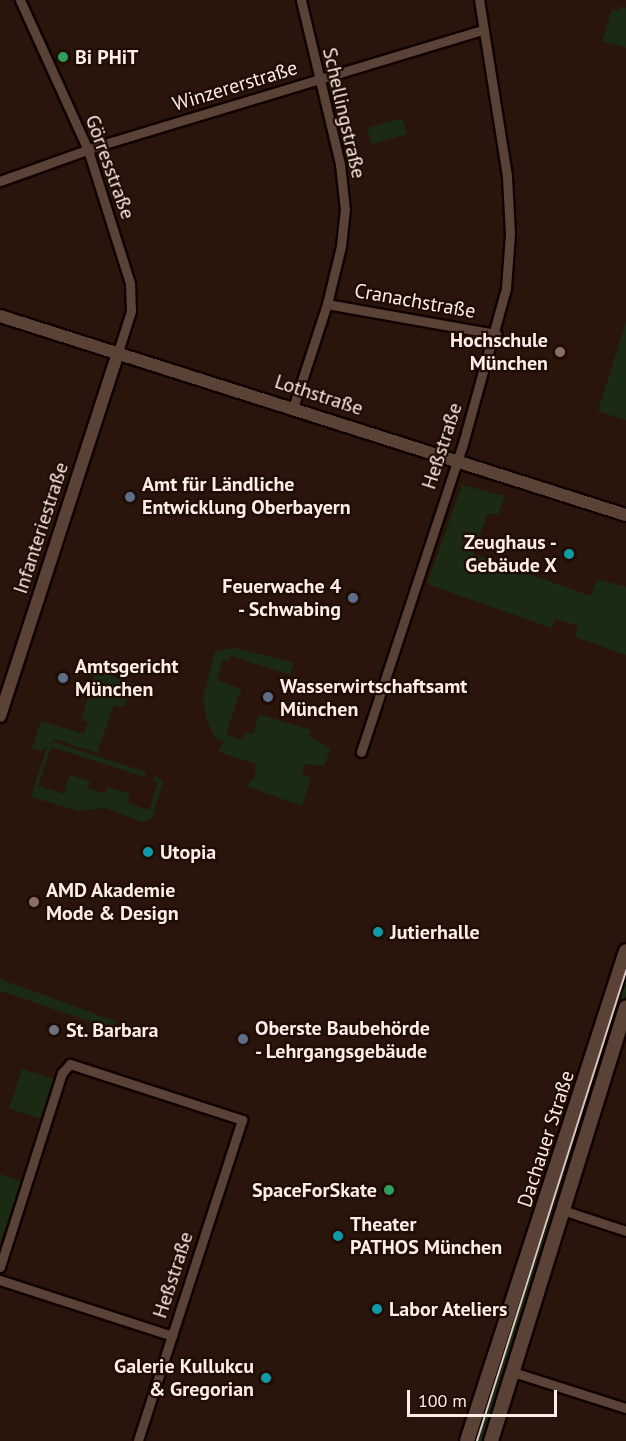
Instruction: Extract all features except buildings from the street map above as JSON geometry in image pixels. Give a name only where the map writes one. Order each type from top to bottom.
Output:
[{"type":"main road","name":"Dachauer Straße","points":[[467,1441],[626,951]]},
{"type":"main road","name":"Dachauer Straße","points":[[491,1441],[626,1008]]},
{"type":"street","name":"Görresstraße","points":[[20,0],[88,150],[132,290],[131,311],[118,352]]},
{"type":"street","name":"Schellingstraße","points":[[293,408],[327,304],[341,246],[344,185],[317,79],[301,0]]},
{"type":"street","name":"Heßstraße","points":[[361,752],[457,460],[496,334],[506,288],[510,234],[507,176],[478,0]]},
{"type":"street","name":"Winzererstraße","points":[[0,181],[88,150],[483,30]]},
{"type":"street","name":"Cranachstraße","points":[[327,304],[496,334]]},
{"type":"street","name":"Lothstraße","points":[[0,316],[457,460],[626,516]]},
{"type":"street","name":"Infanteriestraße","points":[[0,716],[118,352]]},
{"type":"street","name":"Heßstraße","points":[[0,1267],[62,1073],[70,1064],[242,1120],[138,1441]]},
{"type":"street","points":[[562,1210],[626,1231]]},
{"type":"street","points":[[0,1280],[172,1336]]},
{"type":"street","points":[[513,1372],[626,1408]]},
{"type":"green space","points":[[620,6],[626,8],[626,48],[602,41],[612,9],[618,11]]},
{"type":"green space","points":[[402,118],[407,134],[372,144],[367,128]]},
{"type":"green space","points":[[626,321],[626,420],[598,411]]},
{"type":"green space","points":[[462,485],[505,496],[498,515],[488,513],[473,554],[591,596],[597,579],[626,587],[626,655],[575,637],[578,626],[555,619],[552,628],[427,584]]},
{"type":"green space","points":[[236,648],[294,663],[290,675],[231,656],[229,662],[223,660],[217,680],[241,689],[226,734],[242,740],[245,732],[253,734],[259,714],[311,730],[309,736],[331,748],[324,766],[305,764],[302,774],[311,778],[302,806],[248,787],[251,779],[254,780],[256,764],[219,752],[223,741],[215,738],[207,721],[203,697],[215,651]]},
{"type":"green space","points":[[96,670],[133,684],[124,707],[114,705],[97,753],[55,739],[42,751],[32,748],[41,721],[84,734],[88,722],[81,720]]},
{"type":"green space","points":[[54,742],[146,772],[145,777],[51,747],[38,786],[64,794],[70,775],[90,781],[88,788],[105,794],[108,787],[130,794],[127,803],[149,810],[158,782],[153,780],[155,775],[163,782],[152,819],[143,822],[105,808],[79,811],[31,797],[47,746]]},
{"type":"green space","points":[[626,966],[626,994],[485,1441],[474,1441]]},
{"type":"green space","points":[[0,979],[115,1021],[115,1030],[0,991]]},
{"type":"green space","points":[[22,1069],[54,1079],[41,1119],[9,1108]]},
{"type":"green space","points":[[0,1174],[21,1181],[0,1244]]},
{"type":"tram line","points":[[477,1441],[626,970]]},
{"type":"place","name":"Bi PHiT","points":[[63,57]]},
{"type":"place","name":"Hochschule München","points":[[560,352]]},
{"type":"place","name":"Amt für Ländliche Entwicklung Oberbayern","points":[[130,497]]},
{"type":"place","name":"Zeughaus - Gebäude X","points":[[569,554]]},
{"type":"place","name":"Feuerwache 4 - Schwabing","points":[[353,598]]},
{"type":"place","name":"Amtsgericht München","points":[[63,678]]},
{"type":"place","name":"Wasserwirtschaftsamt München","points":[[268,697]]},
{"type":"place","name":"Utopia","points":[[148,852]]},
{"type":"place","name":"AMD Akademie Mode & Design","points":[[34,902]]},
{"type":"place","name":"Jutierhalle","points":[[378,932]]},
{"type":"place","name":"St. Barbara","points":[[54,1030]]},
{"type":"place","name":"Oberste Baubehörde - Lehrgangsgebäude","points":[[243,1039]]},
{"type":"place","name":"SpaceForSkate","points":[[389,1190]]},
{"type":"place","name":"Theater PATHOS München","points":[[338,1236]]},
{"type":"place","name":"Labor Ateliers","points":[[377,1309]]},
{"type":"place","name":"Galerie Kullukcu & Gregorian","points":[[266,1378]]}]
